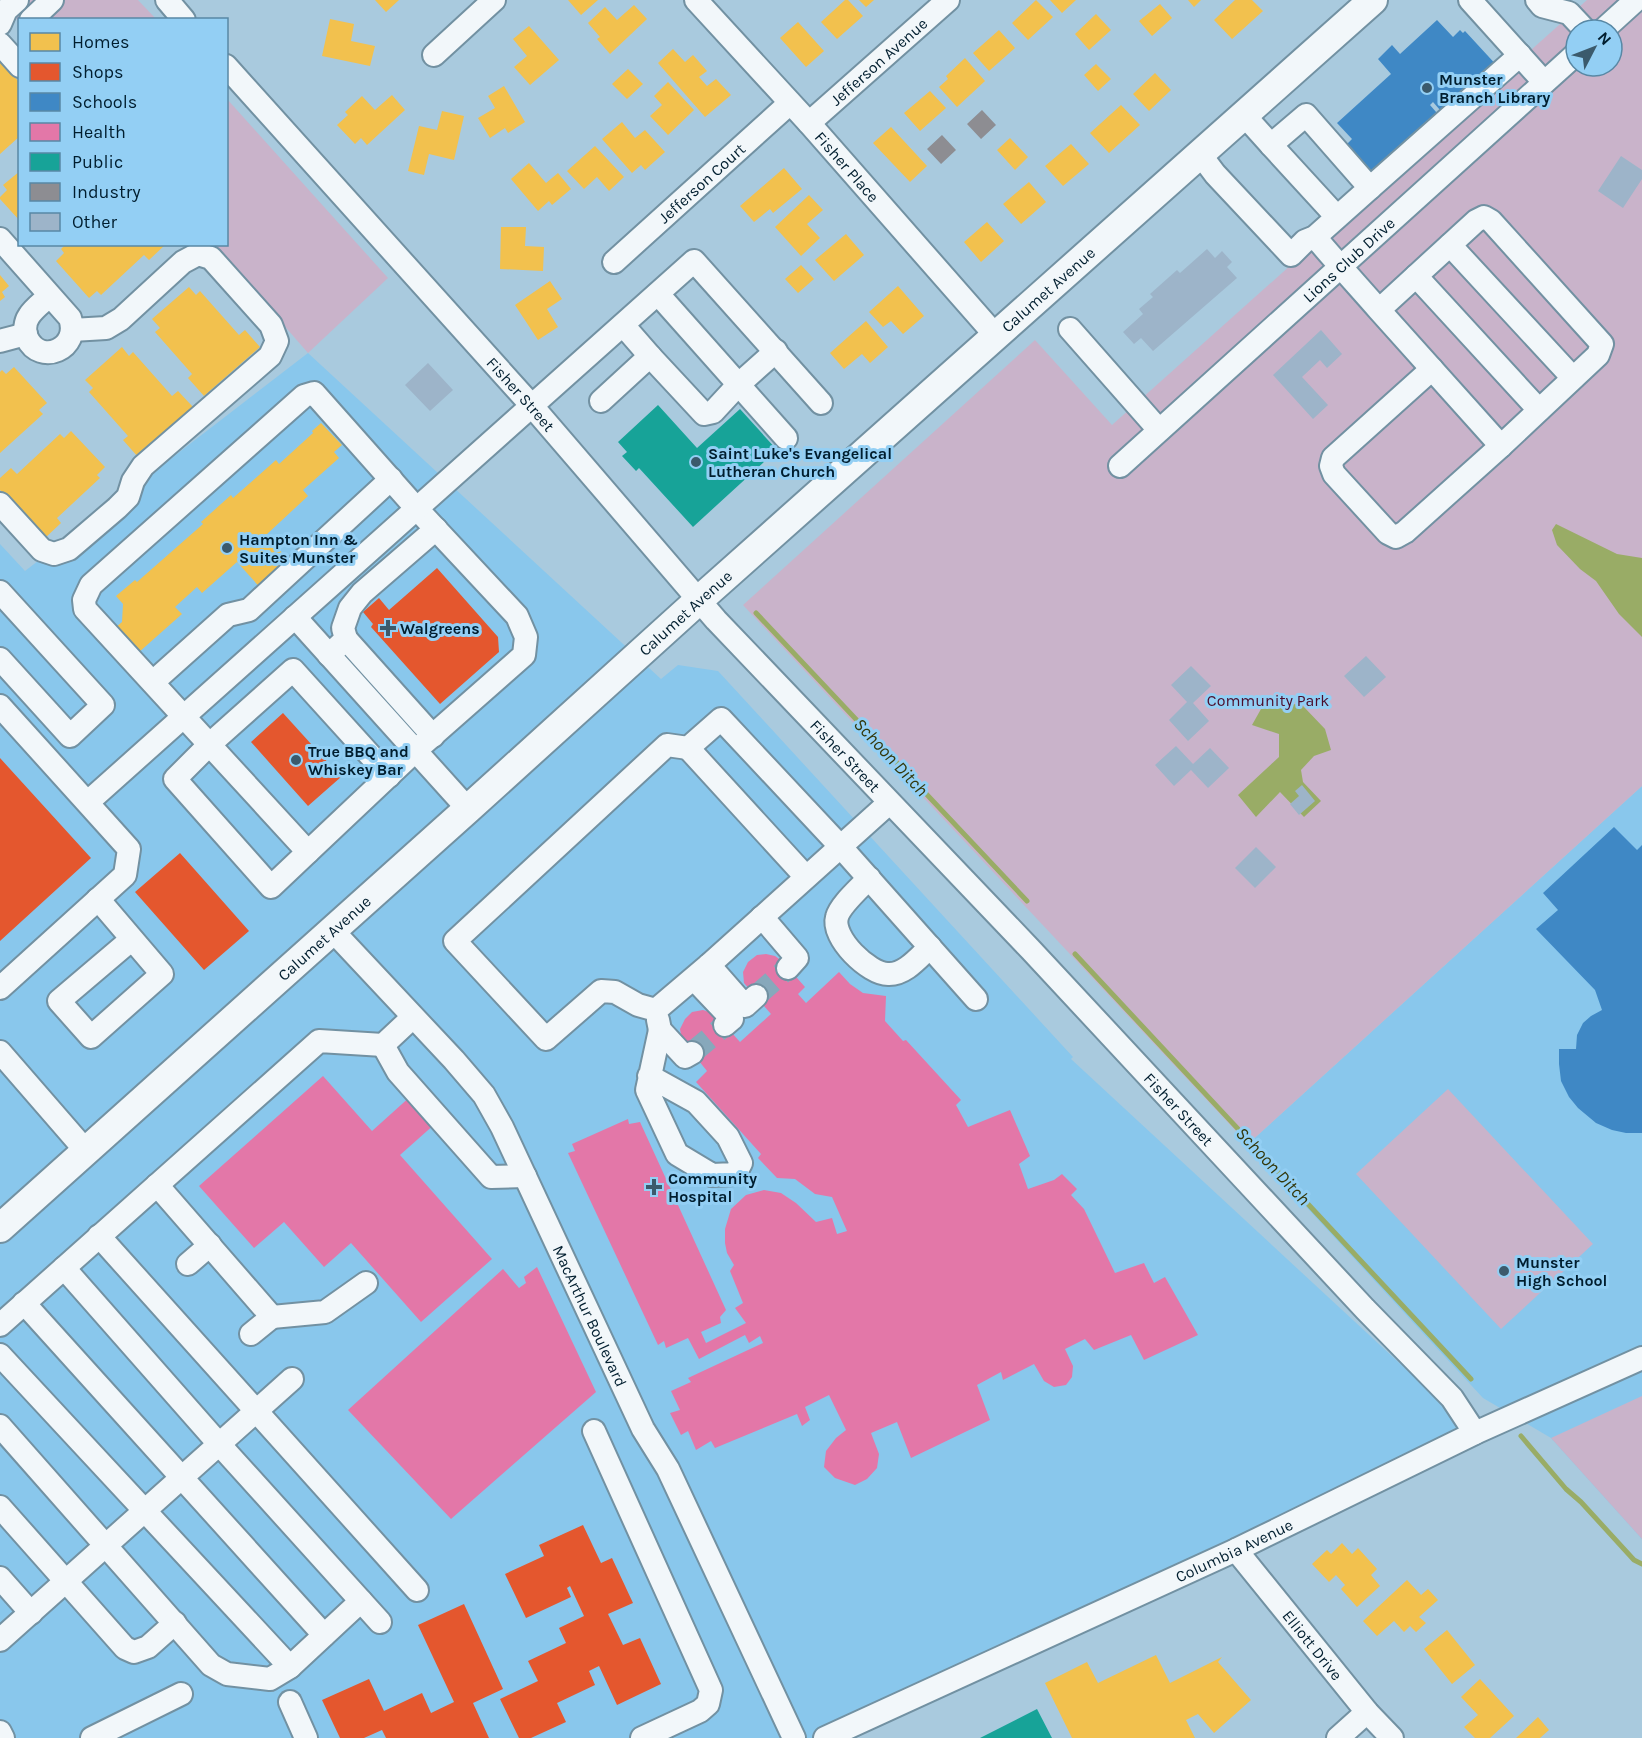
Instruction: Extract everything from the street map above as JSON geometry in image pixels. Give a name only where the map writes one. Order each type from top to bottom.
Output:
[{"type":"main road","name":"Calumet Avenue","points":[[0,1228],[468,810],[699,600],[1373,0]]},
{"type":"street","points":[[0,24],[6,10],[17,0]]},
{"type":"street","points":[[33,18],[52,0]]},
{"type":"street","points":[[167,0],[182,18]]},
{"type":"street","points":[[434,55],[494,0]]},
{"type":"street","name":"Fisher Place","points":[[696,0],[809,123],[996,336]]},
{"type":"street","name":"Jefferson Avenue","points":[[809,123],[948,0]]},
{"type":"street","points":[[1470,0],[1544,82]]},
{"type":"street","points":[[1537,0],[1542,6],[1568,6]]},
{"type":"street","points":[[1616,18],[1636,0]]},
{"type":"street","points":[[0,35],[18,28]]},
{"type":"street","points":[[0,44],[18,64]]},
{"type":"street","points":[[1200,154],[1215,174],[1291,255],[1305,240],[1315,237],[1520,55]]},
{"type":"street","name":"Lions Club Drive","points":[[1120,466],[1564,64]]},
{"type":"street","name":"Fisher Street","points":[[228,68],[532,406],[699,600],[889,803],[1031,950],[1365,1309],[1452,1398],[1475,1433]]},
{"type":"street","name":"Jefferson Court","points":[[614,262],[790,104]]},
{"type":"street","points":[[1244,115],[1337,217]]},
{"type":"street","points":[[1271,145],[1306,115],[1370,188]]},
{"type":"street","points":[[1379,310],[1476,221],[1484,217],[1491,221],[1602,344],[1598,355],[1501,446],[1405,532],[1396,537],[1388,533],[1334,474],[1331,466],[1333,458],[1432,369]]},
{"type":"street","points":[[1315,237],[1501,446]]},
{"type":"street","points":[[0,239],[70,318],[72,330],[68,343],[58,351],[51,352],[38,350],[28,341],[25,328],[28,316],[49,296]]},
{"type":"street","points":[[1450,245],[1573,378]]},
{"type":"street","points":[[0,504],[42,550],[54,554],[69,549],[128,497],[133,481],[143,466],[270,356],[277,341],[271,325],[211,258],[186,251],[183,262],[121,319],[106,328],[72,330]]},
{"type":"street","points":[[88,802],[694,261],[821,403]]},
{"type":"street","points":[[1416,276],[1539,410]]},
{"type":"street","points":[[658,294],[786,438]]},
{"type":"street","points":[[622,325],[704,414],[712,412],[776,351]]},
{"type":"street","points":[[1070,329],[1159,430]]},
{"type":"street","points":[[0,341],[26,334]]},
{"type":"street","points":[[601,401],[650,356]]},
{"type":"street","points":[[309,852],[210,744],[184,716],[153,682],[85,609],[84,600],[91,585],[304,396],[314,393],[517,616],[526,637],[524,655],[416,751],[309,852],[271,887],[175,779],[210,744],[293,670],[389,776]]},
{"type":"street","points":[[153,682],[228,615],[249,610],[391,479]]},
{"type":"street","points":[[433,736],[346,639],[343,628],[350,608],[362,593],[436,529]]},
{"type":"street","points":[[0,592],[103,705],[70,736],[0,659]]},
{"type":"street","points":[[295,617],[468,810]]},
{"type":"street","points":[[329,655],[346,639]]},
{"type":"street","points":[[0,706],[129,849],[125,875],[0,988]]},
{"type":"street","points":[[688,748],[721,719],[840,846],[976,999]]},
{"type":"street","points":[[692,1053],[685,1057],[658,1020],[615,992],[601,991],[546,1040],[455,941],[667,745],[688,748],[806,877]]},
{"type":"street","points":[[649,1076],[696,1102],[728,1137],[741,1163],[735,1174],[711,1175],[677,1154],[646,1090],[658,1020],[701,972],[889,803]]},
{"type":"street","points":[[868,878],[836,918],[838,930],[847,948],[872,969],[889,974],[904,970],[930,947]]},
{"type":"street","points":[[98,899],[162,974],[91,1037],[59,1001],[132,939]]},
{"type":"street","points":[[762,917],[797,958],[788,968]]},
{"type":"street","name":"MacArthur Boulevard","points":[[333,931],[484,1095],[502,1127],[643,1429],[668,1469],[794,1738]]},
{"type":"street","points":[[701,972],[745,1006],[756,996]]},
{"type":"street","points":[[701,972],[732,1019],[725,1025]]},
{"type":"street","points":[[0,1325],[319,1041],[383,1045],[413,1017]]},
{"type":"street","points":[[383,1045],[398,1072],[491,1177],[525,1176]]},
{"type":"street","points":[[0,1052],[86,1151]]},
{"type":"street","points":[[158,1185],[272,1317]]},
{"type":"street","points":[[99,1236],[417,1590]]},
{"type":"street","points":[[188,1264],[210,1245]]},
{"type":"street","points":[[63,1268],[380,1622]]},
{"type":"street","points":[[251,1334],[272,1317],[325,1312],[366,1283]]},
{"type":"street","points":[[24,1303],[324,1635]]},
{"type":"street","points":[[0,1354],[290,1667]]},
{"type":"street","name":"Columbia Avenue","points":[[825,1738],[1236,1550],[1475,1433],[1642,1358]]},
{"type":"street","points":[[0,1640],[292,1379]]},
{"type":"street","points":[[0,1426],[212,1665],[227,1674],[270,1678],[290,1667],[361,1601]]},
{"type":"street","points":[[594,1431],[711,1690],[708,1704],[700,1711],[642,1738]]},
{"type":"street","points":[[0,1507],[125,1648],[134,1652],[148,1647],[175,1623]]},
{"type":"street","name":"Elliott Drive","points":[[1236,1550],[1367,1712],[1392,1738]]},
{"type":"street","points":[[0,1578],[31,1613]]},
{"type":"street","points":[[92,1738],[181,1694]]},
{"type":"street","points":[[290,1702],[306,1738]]},
{"type":"street","points":[[1338,1738],[1367,1712]]},
{"type":"street","points":[[0,1732],[3,1738]]},
{"type":"shaded area","name":"Community Hospital","points":[[308,353],[661,679],[678,665],[718,671],[1073,1057],[1071,1059],[1475,1433],[819,1738],[0,1738],[0,544],[25,571]]},
{"type":"shaded area","points":[[1556,524],[1617,554],[1642,558],[1642,637],[1619,614],[1596,581],[1580,569],[1557,545],[1552,530]]},
{"type":"shaded area","points":[[1279,701],[1303,706],[1325,729],[1331,750],[1314,756],[1301,770],[1303,782],[1321,801],[1304,817],[1280,792],[1256,817],[1238,795],[1279,757],[1279,734],[1252,725],[1261,709]]},
{"type":"shaded area","name":"Munster High School","points":[[1642,786],[1642,1539],[1551,1438],[1483,1398],[1248,1144]]},
{"type":"green space","points":[[1,0],[138,0],[155,18],[18,18],[18,21]]},
{"type":"green space","name":"Community Park","points":[[1587,0],[1642,0],[1642,786],[1248,1144],[743,605],[1035,340],[1112,425],[1564,21],[1564,78],[1624,78],[1624,18],[1567,18]]},
{"type":"green space","points":[[228,100],[388,278],[308,353],[215,246],[228,246]]},
{"type":"green space","points":[[1448,1089],[1593,1244],[1501,1329],[1356,1174]]},
{"type":"green space","points":[[1642,1396],[1642,1539],[1551,1438]]},
{"type":"building: Homes","points":[[375,0],[399,0],[386,12]]},
{"type":"building: Homes","points":[[568,0],[598,0],[581,15]]},
{"type":"building: Homes","points":[[845,0],[848,0],[863,16],[837,39],[821,22]]},
{"type":"building: Homes","points":[[859,0],[874,0],[866,7]]},
{"type":"building: Homes","points":[[1036,0],[1053,17],[1028,40],[1012,23]]},
{"type":"building: Homes","points":[[1050,0],[1076,0],[1062,13]]},
{"type":"building: Homes","points":[[1188,0],[1201,0],[1194,7]]},
{"type":"building: Homes","points":[[1235,0],[1252,0],[1263,11],[1232,39],[1214,20]]},
{"type":"building: Homes","points":[[1160,4],[1172,18],[1152,36],[1139,21]]},
{"type":"building: Homes","points":[[634,5],[647,19],[610,54],[597,39],[600,37],[588,23],[605,7],[617,20]]},
{"type":"building: Homes","points":[[1096,14],[1111,30],[1089,50],[1075,34]]},
{"type":"building: Homes","points":[[330,19],[354,24],[351,41],[375,46],[370,66],[322,56]]},
{"type":"building: Homes","points":[[798,22],[824,51],[806,67],[780,38]]},
{"type":"building: Homes","points":[[529,26],[559,60],[530,85],[514,67],[527,56],[513,39]]},
{"type":"building: Homes","points":[[999,30],[1015,48],[989,71],[973,53]]},
{"type":"building: Homes","points":[[673,49],[685,62],[693,55],[707,71],[699,77],[707,86],[716,79],[731,95],[705,117],[658,63]]},
{"type":"building: Homes","points":[[965,58],[985,81],[957,107],[939,87],[948,79],[946,76]]},
{"type":"building: Homes","points":[[0,61],[18,81],[18,138],[0,154]]},
{"type":"building: Homes","points":[[1096,64],[1111,79],[1098,91],[1084,75]]},
{"type":"building: Homes","points":[[628,69],[643,84],[627,99],[612,84]]},
{"type":"building: Homes","points":[[1155,73],[1171,90],[1149,111],[1133,94]]},
{"type":"building: Homes","points":[[668,82],[694,110],[668,135],[650,116],[662,105],[654,96]]},
{"type":"building: Homes","points":[[504,86],[525,122],[508,133],[505,128],[490,138],[478,118],[495,108],[488,96]]},
{"type":"building: Homes","points":[[930,91],[946,108],[920,131],[904,113]]},
{"type":"building: Homes","points":[[392,95],[405,110],[367,145],[361,138],[355,144],[337,125],[348,115],[345,112],[362,96],[375,110]]},
{"type":"building: Homes","points":[[1121,105],[1140,125],[1109,153],[1090,133]]},
{"type":"building: Homes","points":[[442,111],[464,116],[454,160],[429,154],[424,175],[408,171],[419,126],[437,130]]},
{"type":"building: Homes","points":[[622,122],[635,138],[645,130],[665,152],[645,170],[641,165],[632,173],[602,139]]},
{"type":"building: Homes","points":[[891,127],[927,166],[910,182],[873,143]]},
{"type":"building: Homes","points":[[1010,138],[1028,157],[1015,170],[997,150]]},
{"type":"building: Homes","points":[[1071,144],[1089,164],[1063,186],[1045,166]]},
{"type":"building: Homes","points":[[595,146],[624,177],[609,191],[597,177],[584,189],[567,171]]},
{"type":"building: Homes","points":[[529,163],[546,183],[558,173],[571,189],[552,205],[549,201],[538,211],[511,179]]},
{"type":"building: Homes","points":[[784,168],[802,189],[773,213],[770,209],[754,222],[740,206]]},
{"type":"building: Homes","points":[[18,173],[18,219],[0,199],[7,190],[3,185]]},
{"type":"building: Homes","points":[[1029,182],[1046,202],[1021,224],[1003,204]]},
{"type":"building: Homes","points":[[809,195],[823,210],[807,224],[820,238],[801,256],[775,227]]},
{"type":"building: Homes","points":[[987,222],[1004,241],[981,262],[964,242]]},
{"type":"building: Homes","points":[[501,227],[526,227],[525,246],[544,247],[543,271],[500,269]]},
{"type":"building: Homes","points":[[846,234],[864,255],[834,281],[815,260]]},
{"type":"building: Homes","points":[[64,246],[164,246],[149,260],[144,255],[101,295],[97,291],[89,298],[56,261],[64,253],[61,249]]},
{"type":"building: Homes","points":[[801,265],[814,279],[798,293],[785,279]]},
{"type":"building: Homes","points":[[0,275],[9,286],[2,292],[5,297],[0,301]]},
{"type":"building: Homes","points":[[550,281],[562,299],[547,309],[558,327],[538,340],[515,305]]},
{"type":"building: Homes","points":[[898,286],[924,316],[903,334],[891,321],[883,327],[869,312]]},
{"type":"building: Homes","points":[[189,287],[196,295],[200,291],[239,335],[245,330],[260,347],[204,396],[188,378],[192,374],[155,332],[160,328],[152,319]]},
{"type":"building: Homes","points":[[866,321],[888,347],[870,363],[862,354],[844,369],[830,353]]},
{"type":"building: Homes","points":[[122,347],[129,356],[133,352],[172,396],[178,391],[193,407],[138,457],[123,440],[128,436],[89,392],[93,388],[85,380]]},
{"type":"building: Homes","points":[[14,367],[47,403],[39,410],[43,414],[0,453],[0,372],[2,370],[6,374]]},
{"type":"building: Homes","name":"Hampton Inn & Suites Munster","points":[[321,423],[342,445],[334,452],[339,458],[303,490],[308,496],[266,535],[294,566],[264,592],[237,562],[202,593],[197,587],[175,607],[182,614],[138,653],[115,628],[122,622],[123,604],[116,596],[135,580],[137,582],[203,524],[201,522],[231,495],[233,498],[276,460],[279,464]]},
{"type":"building: Homes","points":[[71,431],[105,467],[97,475],[100,478],[57,518],[61,523],[45,538],[0,490],[0,478],[11,468],[17,474],[60,434],[64,438]]},
{"type":"building: Homes","points":[[1342,1543],[1352,1554],[1358,1548],[1377,1569],[1371,1575],[1380,1586],[1357,1607],[1341,1589],[1345,1585],[1336,1575],[1329,1582],[1312,1564],[1327,1550],[1331,1554]]},
{"type":"building: Homes","points":[[1407,1580],[1421,1595],[1428,1589],[1438,1600],[1419,1617],[1426,1623],[1416,1632],[1410,1626],[1404,1632],[1394,1621],[1377,1636],[1363,1621]]},
{"type":"building: Homes","points":[[1447,1630],[1475,1665],[1452,1684],[1424,1649]]},
{"type":"building: Homes","points":[[1156,1655],[1170,1683],[1222,1657],[1218,1662],[1251,1700],[1214,1733],[1198,1714],[1186,1720],[1195,1738],[1072,1738],[1045,1683],[1087,1662],[1098,1683]]},
{"type":"building: Homes","points":[[1480,1679],[1514,1716],[1490,1738],[1475,1738],[1464,1727],[1478,1715],[1461,1697]]},
{"type":"building: Homes","points":[[1538,1717],[1549,1730],[1540,1738],[1516,1738]]},
{"type":"building: Shops","name":"Walgreens","points":[[437,568],[498,637],[499,652],[440,704],[371,627],[373,624],[363,612],[379,598],[389,610]]},
{"type":"building: Shops","name":"True BBQ and Whiskey Bar","points":[[283,713],[341,777],[308,806],[251,742]]},
{"type":"building: Shops","points":[[0,758],[91,858],[0,941]]},
{"type":"building: Shops","points":[[180,853],[249,931],[204,970],[135,892]]},
{"type":"building: Shops","points":[[583,1525],[601,1563],[612,1558],[633,1603],[608,1614],[623,1645],[640,1638],[661,1684],[617,1705],[599,1666],[589,1671],[595,1685],[557,1703],[566,1722],[531,1738],[519,1738],[500,1699],[538,1681],[528,1661],[566,1643],[559,1628],[584,1616],[570,1586],[567,1588],[571,1597],[526,1618],[505,1574],[544,1556],[539,1545]]},
{"type":"building: Shops","points":[[464,1604],[503,1689],[473,1703],[489,1738],[386,1738],[382,1730],[364,1738],[340,1738],[322,1700],[369,1679],[384,1711],[422,1693],[431,1713],[454,1702],[418,1625]]},
{"type":"building: Schools","name":"Munster Branch Library","points":[[1437,20],[1453,37],[1460,30],[1463,33],[1465,31],[1500,69],[1447,118],[1433,102],[1430,105],[1443,120],[1376,176],[1347,144],[1352,139],[1337,123],[1391,74],[1378,59],[1392,45],[1400,54]]},
{"type":"building: Schools","points":[[1614,827],[1637,850],[1642,845],[1642,1133],[1612,1130],[1596,1123],[1569,1097],[1561,1081],[1559,1049],[1576,1049],[1577,1035],[1583,1023],[1602,1010],[1595,990],[1536,929],[1558,910],[1543,893]]},
{"type":"building: Health","points":[[766,954],[782,961],[805,987],[798,994],[806,1003],[839,972],[863,993],[886,996],[885,1021],[903,1041],[906,1040],[961,1100],[956,1105],[968,1127],[1010,1110],[1030,1156],[1019,1164],[1028,1189],[1054,1180],[1062,1174],[1077,1189],[1071,1195],[1084,1209],[1115,1273],[1144,1263],[1154,1283],[1165,1277],[1198,1335],[1144,1360],[1131,1335],[1094,1350],[1085,1339],[1065,1349],[1073,1366],[1072,1377],[1066,1385],[1054,1387],[1044,1381],[1034,1364],[1003,1380],[1001,1372],[977,1385],[990,1420],[911,1458],[897,1422],[871,1433],[879,1454],[877,1468],[867,1479],[855,1485],[835,1478],[824,1467],[826,1451],[846,1430],[829,1395],[805,1407],[810,1420],[802,1426],[797,1414],[715,1448],[711,1441],[696,1450],[688,1431],[681,1435],[670,1413],[680,1410],[671,1391],[691,1382],[688,1378],[763,1343],[760,1336],[749,1343],[745,1335],[699,1359],[688,1338],[666,1348],[664,1341],[658,1345],[568,1153],[575,1151],[572,1144],[628,1119],[629,1124],[640,1122],[726,1310],[720,1317],[721,1323],[701,1332],[706,1343],[746,1323],[735,1308],[743,1303],[730,1271],[734,1265],[727,1253],[725,1229],[731,1209],[746,1195],[764,1190],[781,1193],[796,1203],[816,1222],[832,1218],[837,1234],[847,1231],[832,1197],[815,1194],[795,1179],[777,1178],[758,1158],[761,1154],[696,1082],[707,1071],[682,1040],[680,1029],[692,1012],[703,1010],[715,1014],[740,1042],[771,1014],[744,983],[743,972],[748,962],[757,955]]},
{"type":"building: Health","points":[[323,1076],[372,1131],[412,1095],[436,1123],[400,1155],[492,1259],[421,1322],[351,1243],[324,1267],[284,1222],[254,1248],[199,1186]]},
{"type":"building: Health","points":[[537,1267],[596,1392],[451,1519],[348,1410],[503,1269],[519,1288],[526,1283],[524,1277]]},
{"type":"building: Public","name":"Saint Luke's Evangelical Lutheran Church","points":[[658,405],[697,448],[740,409],[777,450],[693,527],[639,468],[636,471],[622,456],[627,452],[618,442]]},
{"type":"building: Public","points":[[1037,1709],[1052,1738],[980,1738]]},
{"type":"building: Industry","points":[[982,110],[996,125],[981,139],[967,124]]},
{"type":"building: Industry","points":[[942,135],[956,150],[941,164],[927,149]]},
{"type":"building: Other","points":[[1621,156],[1642,170],[1642,179],[1623,208],[1598,191]]},
{"type":"building: Other","points":[[1207,249],[1215,258],[1222,251],[1232,262],[1227,267],[1237,278],[1153,351],[1141,338],[1134,344],[1123,332],[1143,314],[1139,309],[1153,297],[1150,294],[1177,270],[1180,273]]},
{"type":"building: Other","points":[[1321,330],[1342,354],[1327,368],[1320,360],[1302,377],[1328,405],[1313,419],[1273,375]]},
{"type":"building: Other","points":[[428,363],[453,390],[430,411],[405,385]]},
{"type":"building: Other","points":[[1366,656],[1386,677],[1364,697],[1344,676]]},
{"type":"building: Other","points":[[1191,666],[1211,686],[1193,703],[1209,721],[1188,741],[1169,720],[1187,702],[1171,685]]},
{"type":"building: Other","points":[[1176,746],[1193,764],[1210,748],[1229,768],[1208,788],[1191,770],[1174,786],[1155,765]]},
{"type":"building: Other","points":[[1302,785],[1315,801],[1299,815],[1290,804],[1299,796],[1295,791]]},
{"type":"building: Other","points":[[1256,847],[1276,867],[1255,888],[1235,868]]},
{"type":"waterway","name":"Schoon Ditch","points":[[756,613],[1027,901]]},
{"type":"waterway","name":"Schoon Ditch","points":[[1075,954],[1471,1379]]},
{"type":"waterway","name":"Schoon Ditch","points":[[1521,1436],[1566,1489],[1581,1502],[1634,1560],[1642,1564]]},
{"type":"tunnel","points":[[756,996],[788,968]]},
{"type":"tunnel","points":[[692,1053],[725,1025]]},
{"type":"place","name":"Munster Branch Library","points":[[1427,88]]},
{"type":"place","name":"Saint Luke's Evangelical Lutheran Church","points":[[696,462]]},
{"type":"place","name":"Hampton Inn & Suites Munster","points":[[227,548]]},
{"type":"place","name":"Walgreens","points":[[388,628]]},
{"type":"place","name":"True BBQ and Whiskey Bar","points":[[296,760]]},
{"type":"place","name":"Community Hospital","points":[[654,1187]]},
{"type":"place","name":"Munster High School","points":[[1504,1271]]}]
